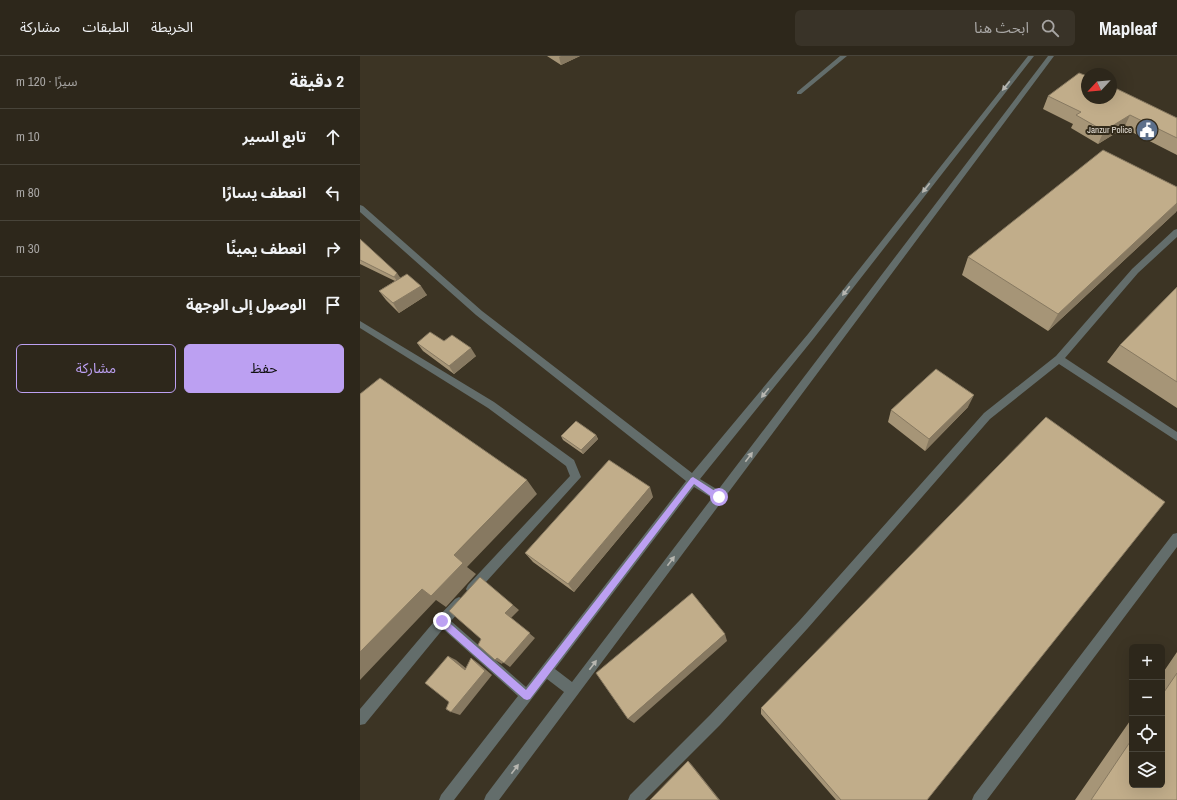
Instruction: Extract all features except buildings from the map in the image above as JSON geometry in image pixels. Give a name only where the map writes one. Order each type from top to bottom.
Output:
[{"type":"street","points":[[799,94],[844,56]]},
{"type":"street","points":[[446,800],[693,480],[811,336],[1031,56]]},
{"type":"street","points":[[492,800],[1051,56]]},
{"type":"street","points":[[360,208],[479,313],[693,480],[719,497]]},
{"type":"street","points":[[635,800],[715,720],[804,624],[987,416],[1059,358],[1135,271],[1177,232]]},
{"type":"street","points":[[360,324],[491,405],[570,463],[576,477],[442,621],[360,719]]},
{"type":"street","points":[[1059,358],[1177,438]]},
{"type":"street","points":[[979,800],[1177,538]]},
{"type":"street","points":[[442,621],[527,696]]},
{"type":"street","points":[[547,671],[573,691]]},
{"type":"place","name":"Janzur Police","points":[[1147,130]]},
{"type":"route","points":[[442,621],[527,696],[693,480],[719,497]]}]
